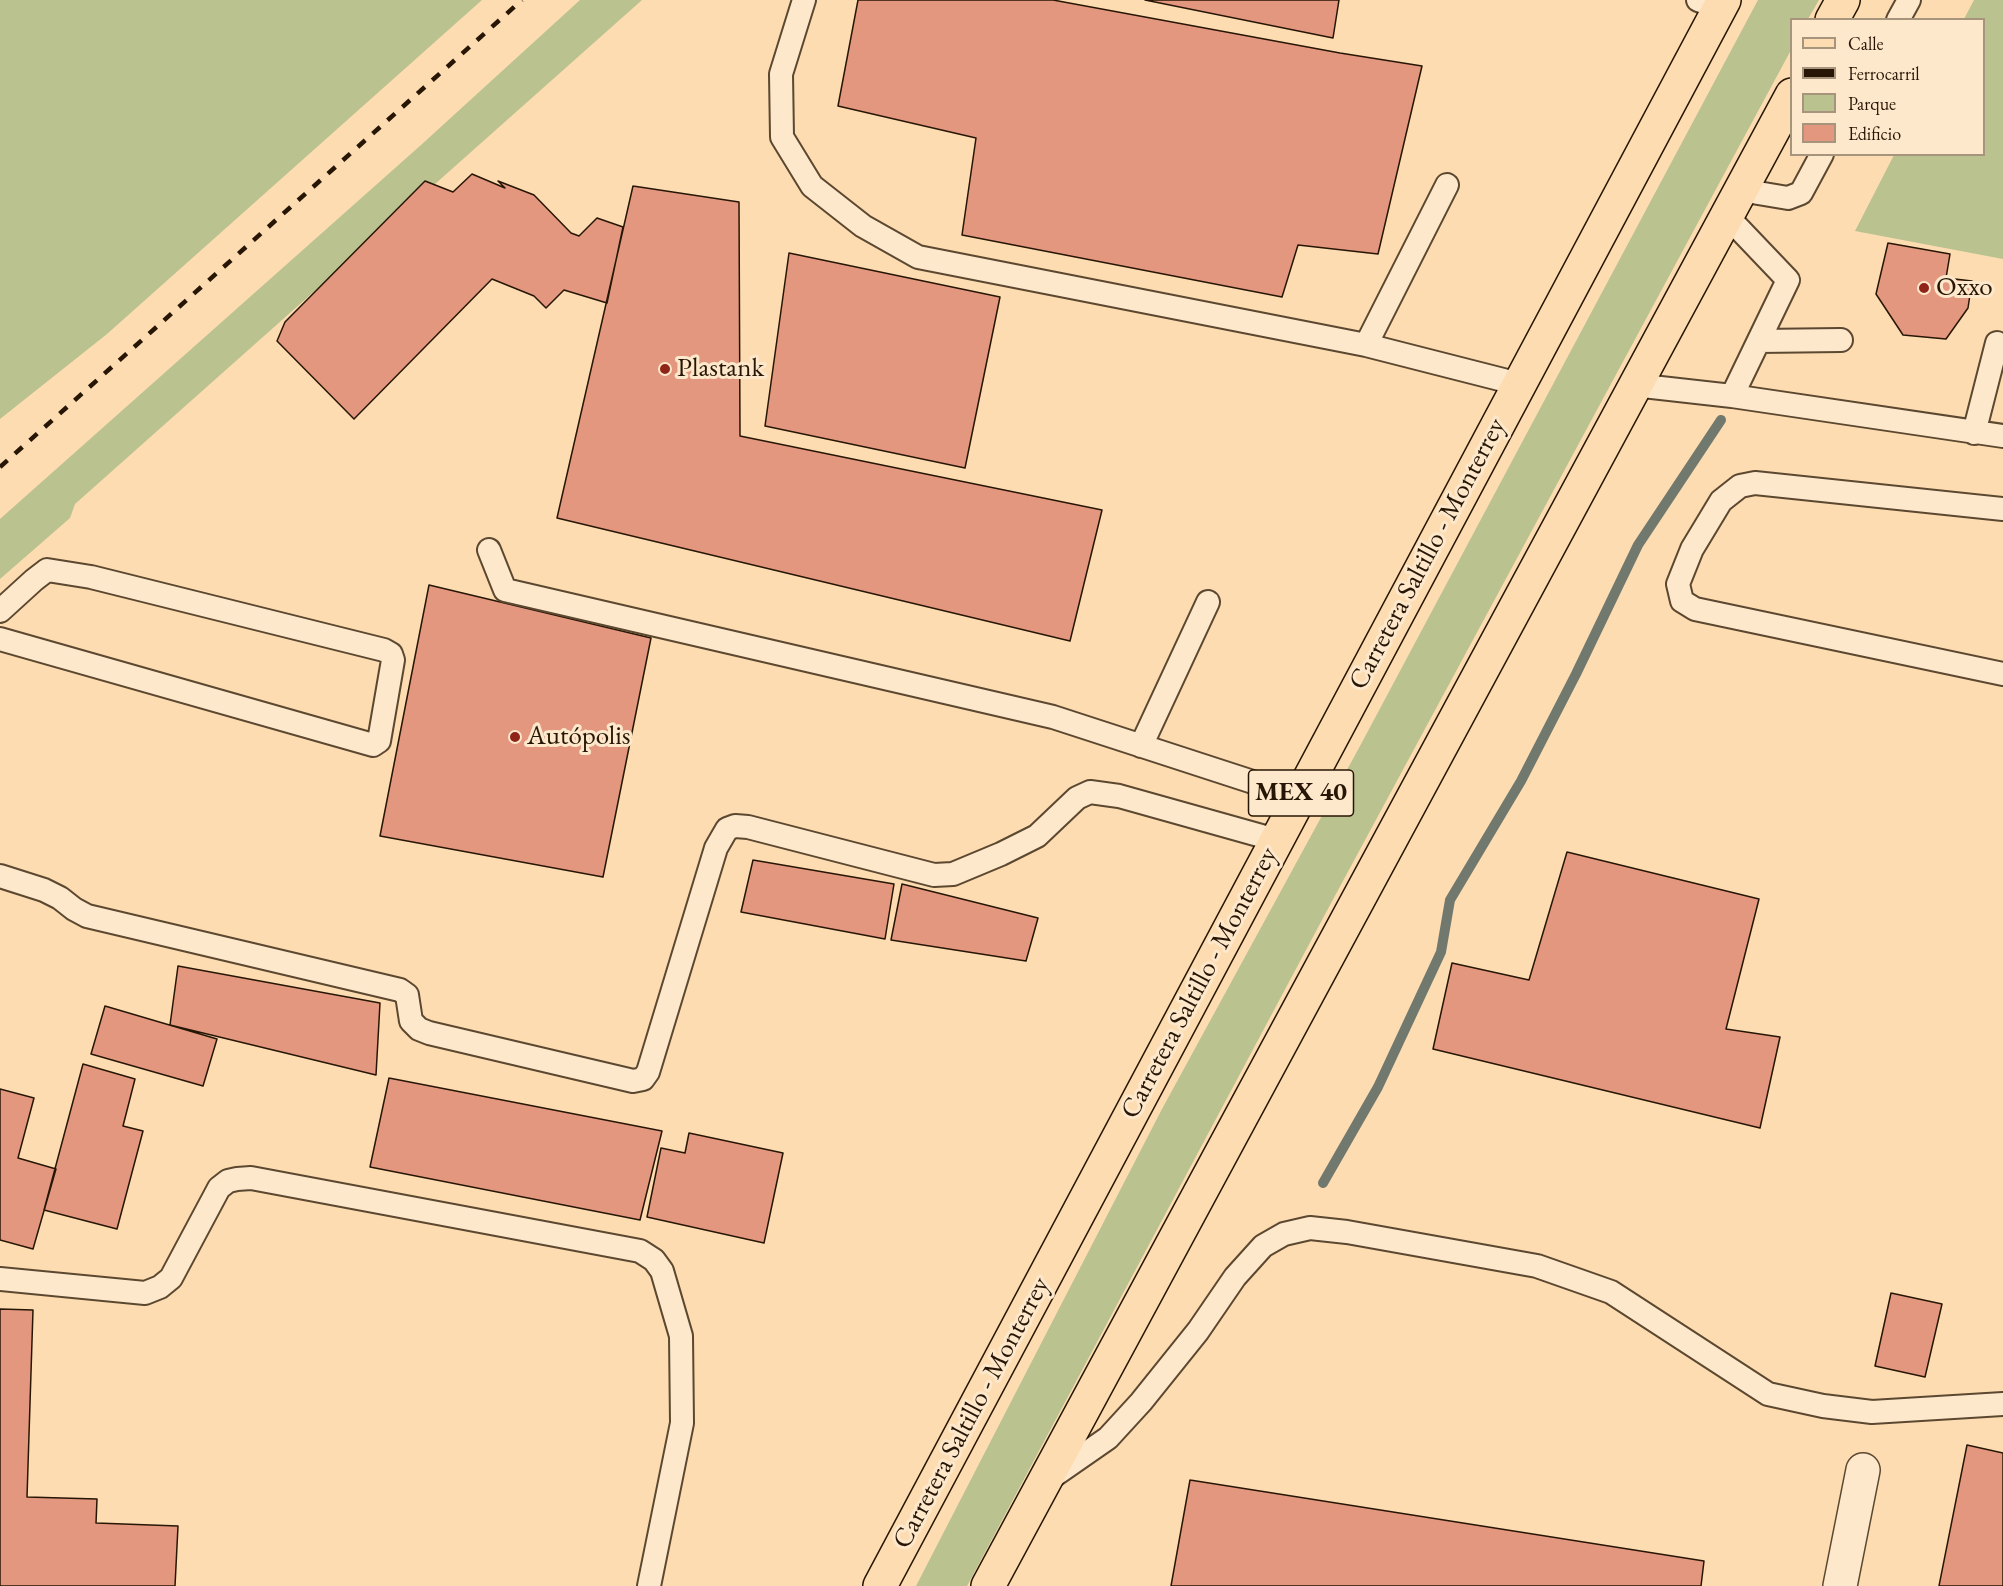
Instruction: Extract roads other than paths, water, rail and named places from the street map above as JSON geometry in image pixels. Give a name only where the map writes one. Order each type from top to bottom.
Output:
[{"type":"main road","points":[[1833,18],[1843,0]]},
{"type":"main road","name":"Carretera Saltillo - Monterrey","points":[[880,1586],[1519,384],[1714,3]]},
{"type":"main road","points":[[988,1586],[1790,97]]},
{"type":"street","points":[[1840,1586],[1863,1470]]},
{"type":"lane","points":[[804,0],[781,74],[782,137],[812,186],[863,226],[918,257],[1366,345],[1519,384]]},
{"type":"lane","points":[[1899,18],[1909,0]]},
{"type":"lane","points":[[1733,202],[1788,198],[1801,192],[1821,156]]},
{"type":"lane","points":[[1366,345],[1447,185]]},
{"type":"lane","points":[[1732,396],[1788,280],[1733,202]]},
{"type":"lane","points":[[1759,341],[1841,340]]},
{"type":"lane","points":[[1974,433],[1997,343]]},
{"type":"lane","points":[[1634,385],[1732,396],[2003,436]]},
{"type":"lane","points":[[2003,509],[1755,483],[1740,486],[1721,501],[1692,549],[1678,584],[1682,601],[1695,609],[2003,674]]},
{"type":"lane","points":[[489,550],[506,590],[1053,717],[1299,797]]},
{"type":"lane","points":[[0,611],[47,570],[92,578],[384,650],[391,654],[393,660],[379,741],[373,745],[0,639]]},
{"type":"lane","points":[[1141,746],[1208,602]]},
{"type":"lane","points":[[0,876],[52,894],[87,916],[400,990],[407,995],[411,1021],[418,1029],[429,1034],[639,1081],[648,1072],[716,848],[727,829],[735,826],[748,827],[934,875],[953,874],[1037,836],[1077,798],[1090,792],[1119,795],[1276,840]]},
{"type":"lane","points":[[0,1279],[145,1293],[160,1287],[171,1278],[219,1188],[228,1181],[244,1178],[639,1251],[654,1260],[662,1271],[681,1336],[682,1423],[649,1586]]},
{"type":"lane","points":[[1043,1484],[1108,1438],[1141,1402],[1198,1331],[1235,1277],[1263,1246],[1284,1234],[1310,1228],[1347,1232],[1537,1266],[1611,1292],[1768,1394],[1823,1406],[1872,1412],[2003,1404]]},
{"type":"waterway","points":[[1323,1183],[1378,1087],[1441,952],[1450,900],[1521,781],[1638,545],[1721,420]]},
{"type":"railway","points":[[0,467],[522,0]]},
{"type":"place","name":"Oxxo","points":[[1924,288]]},
{"type":"place","name":"Plastank","points":[[665,369]]},
{"type":"place","name":"Autópolis","points":[[515,737]]}]
